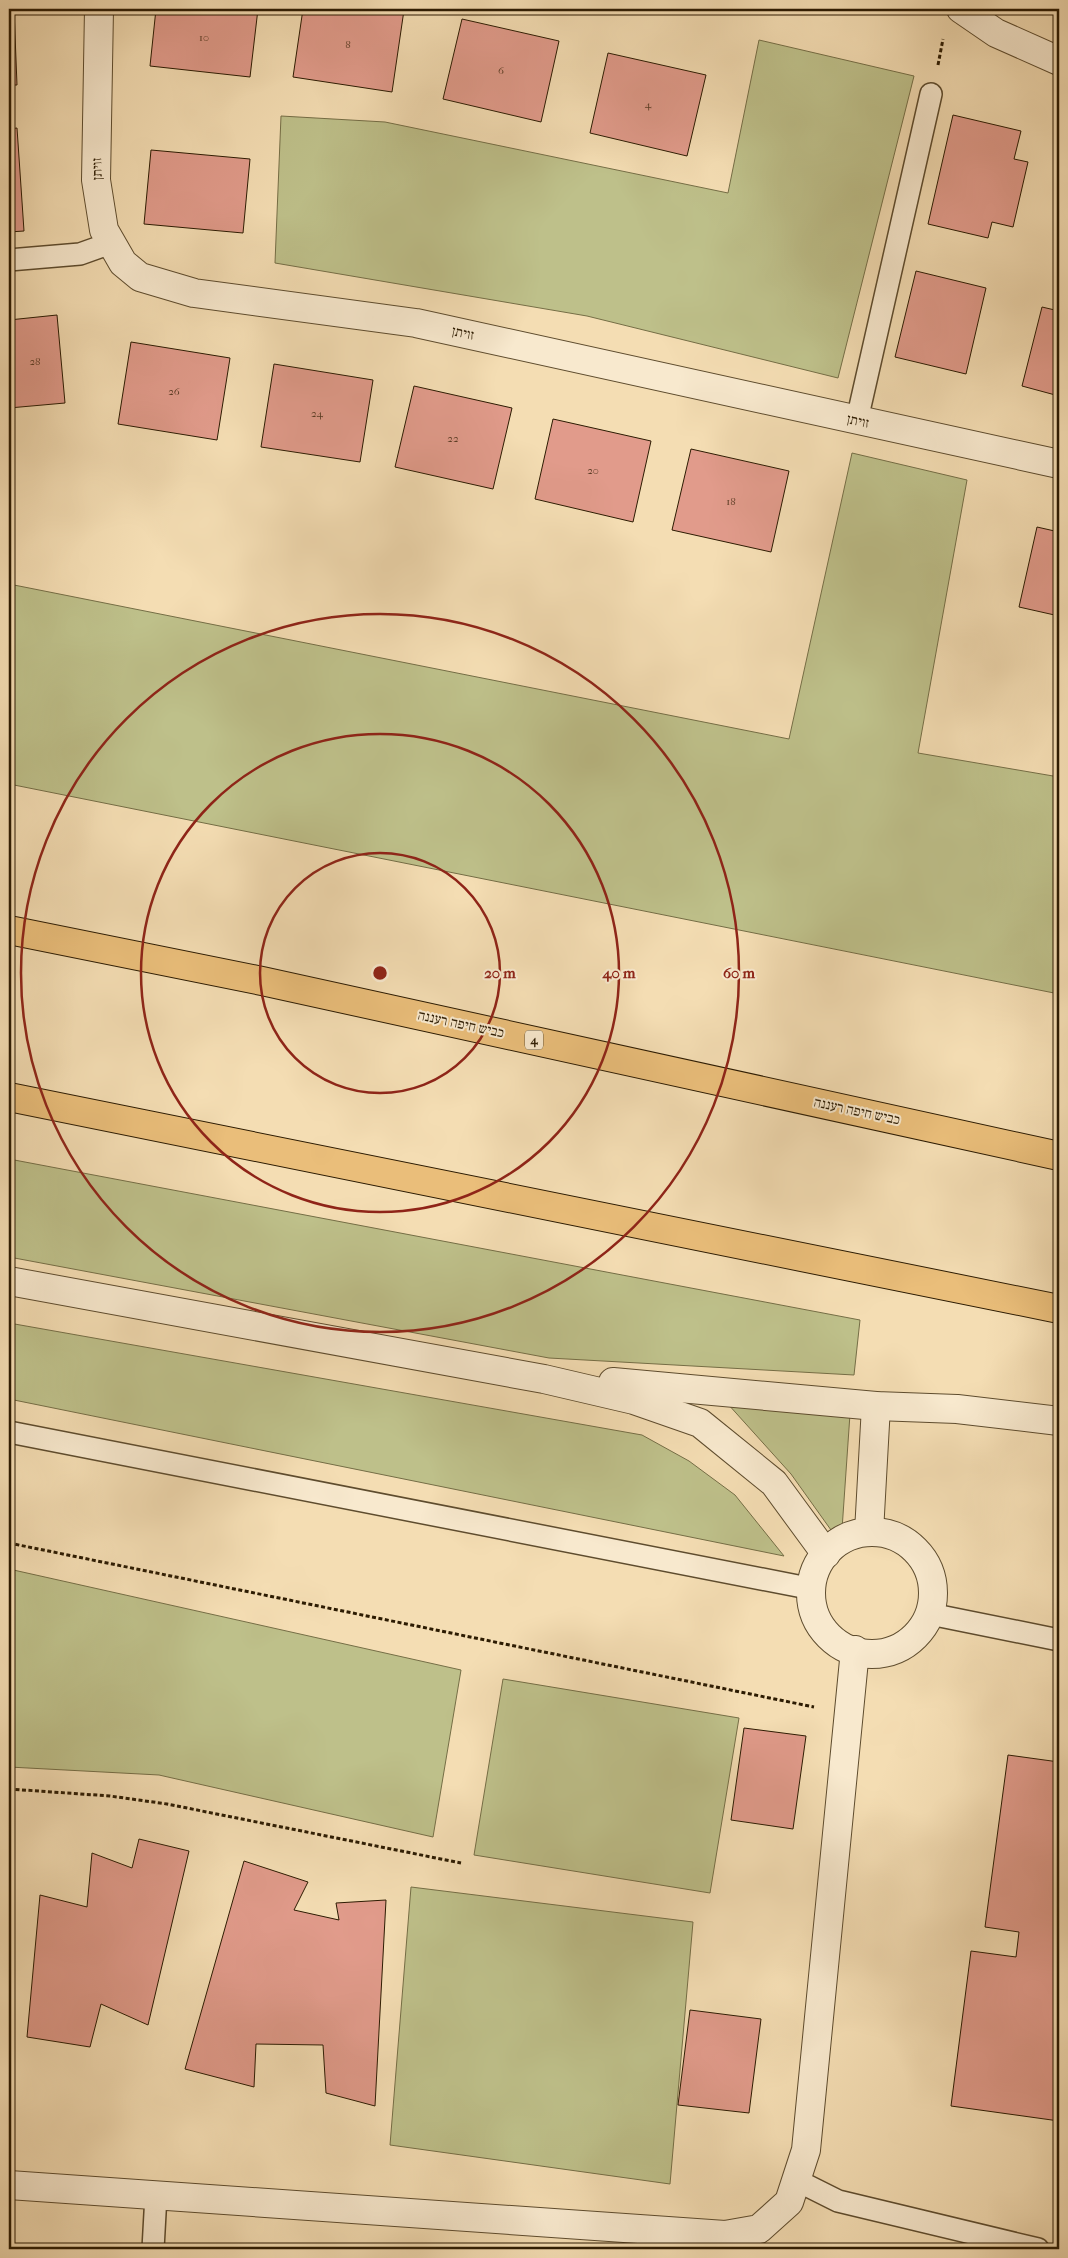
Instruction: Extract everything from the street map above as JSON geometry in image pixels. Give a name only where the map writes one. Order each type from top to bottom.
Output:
[{"type":"highway","name":"כביש חיפה רעננה","points":[[9,930],[262,981],[1059,1156]]},
{"type":"highway","points":[[9,1097],[1059,1309]]},
{"type":"street","name":"זויתן","points":[[99,9],[96,180],[104,230],[123,263],[140,277],[194,293],[416,323],[1059,464]]},
{"type":"street","points":[[961,9],[996,33],[1059,60]]},
{"type":"street","points":[[9,1281],[508,1372],[634,1400],[700,1423],[774,1483],[826,1554]]},
{"type":"street","points":[[508,1372],[876,1406],[957,1409],[1059,1421]]},
{"type":"street","points":[[869,1532],[876,1406]]},
{"type":"street","points":[[869,1532],[888,1534],[907,1542],[921,1556],[930,1574],[933,1594],[930,1614],[920,1631],[905,1644],[886,1652],[866,1653],[854,1650],[847,1648],[830,1637],[818,1620],[812,1601],[812,1580],[826,1554],[832,1547],[849,1536],[869,1532]]},
{"type":"street","points":[[9,2185],[725,2235],[759,2230],[789,2202],[806,2150],[854,1650]]},
{"type":"lane","points":[[857,420],[931,94]]},
{"type":"lane","points":[[9,260],[80,254],[112,243]]},
{"type":"lane","points":[[9,1432],[813,1589]]},
{"type":"lane","points":[[930,1614],[1059,1640]]},
{"type":"lane","points":[[796,2180],[838,2201],[1038,2249]]},
{"type":"lane","points":[[153,2249],[156,2195]]},
{"type":"path","points":[[931,94],[944,37]]},
{"type":"path","points":[[9,1543],[848,1714]]},
{"type":"path","points":[[9,1789],[110,1796],[167,1804],[460,1863]]},
{"type":"green space","points":[[759,40],[914,76],[838,378],[587,316],[275,263],[281,116],[385,122],[728,193]]},
{"type":"green space","points":[[9,441],[14,441],[14,585],[789,739],[852,453],[967,480],[918,753],[1059,777],[1059,994],[9,784]]},
{"type":"green space","points":[[9,1159],[860,1320],[854,1375],[549,1358],[9,1257]]},
{"type":"green space","points":[[9,1323],[642,1435],[689,1461],[735,1495],[784,1556],[9,1399]]},
{"type":"green space","points":[[727,1403],[850,1414],[841,1544],[791,1474]]},
{"type":"green space","points":[[9,1569],[461,1670],[433,1837],[159,1775],[9,1767]]},
{"type":"green space","points":[[503,1679],[739,1718],[710,1893],[474,1855]]},
{"type":"green space","points":[[411,1887],[693,1922],[670,2184],[390,2145]]},
{"type":"building","points":[[9,9],[14,9],[17,85],[9,85]]},
{"type":"building","points":[[156,9],[258,9],[250,77],[150,66]]},
{"type":"building","points":[[303,9],[404,10],[392,92],[293,77]]},
{"type":"building","points":[[462,19],[559,41],[541,122],[443,99]]},
{"type":"building","points":[[608,53],[706,75],[687,156],[590,133]]},
{"type":"building","points":[[953,115],[1021,131],[1014,159],[1028,162],[1013,227],[992,222],[988,238],[928,224]]},
{"type":"building","points":[[17,128],[24,231],[9,232],[9,129]]},
{"type":"building","points":[[151,150],[250,159],[243,233],[144,224]]},
{"type":"building","points":[[916,271],[986,288],[966,374],[895,357]]},
{"type":"building","points":[[1042,307],[1059,311],[1059,396],[1022,386]]},
{"type":"building","points":[[57,315],[65,403],[9,408],[9,320]]},
{"type":"building","points":[[131,342],[230,358],[217,440],[118,424]]},
{"type":"building","points":[[274,364],[373,380],[360,462],[261,447]]},
{"type":"building","points":[[414,386],[512,408],[493,489],[395,467]]},
{"type":"building","points":[[553,419],[651,441],[633,522],[535,499]]},
{"type":"building","points":[[691,449],[789,471],[771,552],[672,530]]},
{"type":"building","points":[[1037,527],[1059,532],[1059,616],[1019,607]]},
{"type":"building","points":[[744,1728],[806,1736],[793,1829],[731,1820]]},
{"type":"building","points":[[1008,1755],[1059,1762],[1059,2121],[951,2106],[971,1951],[1016,1957],[1019,1932],[985,1927]]},
{"type":"building","points":[[139,1839],[189,1851],[148,2025],[101,2004],[90,2047],[27,2037],[40,1895],[87,1907],[92,1853],[132,1868]]},
{"type":"building","points":[[244,1861],[308,1882],[294,1910],[339,1920],[336,1903],[386,1900],[375,2106],[326,2093],[323,2045],[256,2044],[254,2087],[185,2069]]},
{"type":"building","points":[[9,1878],[14,1879],[9,1947]]},
{"type":"building","points":[[690,2010],[761,2019],[749,2113],[678,2105]]}]
